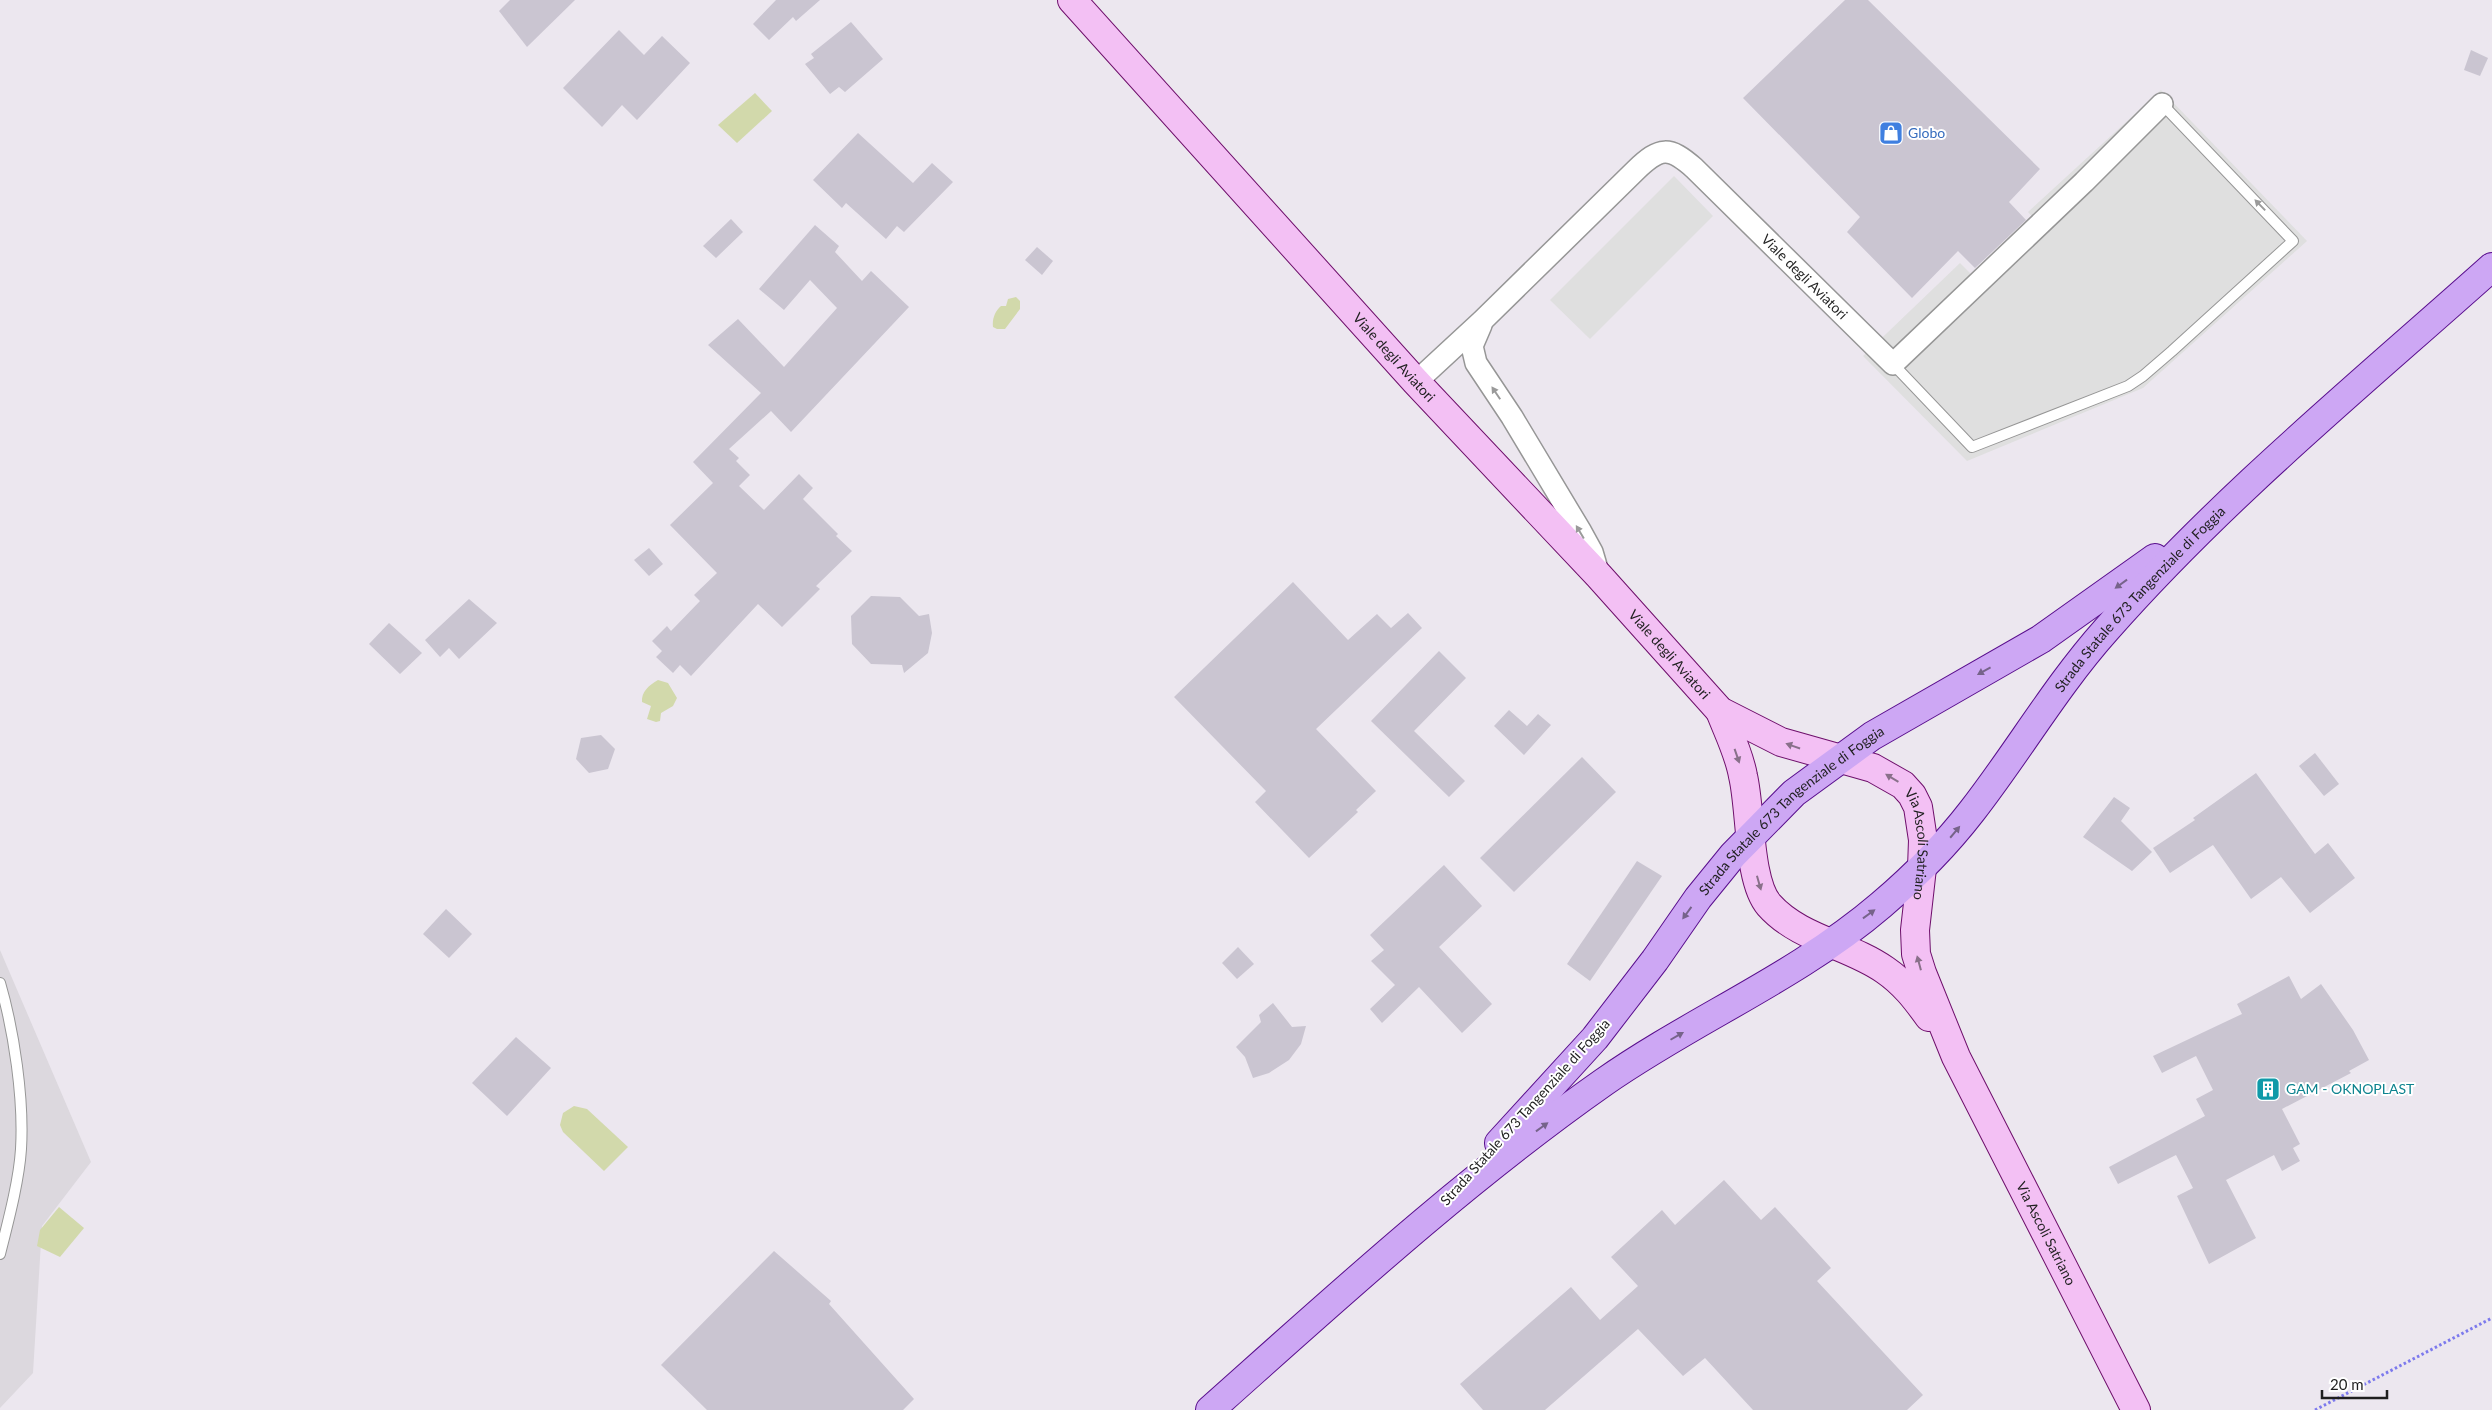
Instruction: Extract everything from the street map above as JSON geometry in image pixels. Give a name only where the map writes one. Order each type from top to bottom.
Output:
[{"type":"main road","name":"Viale degli Aviatori","points":[[1072,0],[1416,382],[1599,576],[1720,711],[1781,742],[1840,758]]},
{"type":"main road","name":"Strada Statale 673 Tangenziale di Foggia","points":[[1210,1410],[1435,1211],[1522,1142],[1612,1077],[1657,1048],[1769,985],[1878,908],[1922,868],[1975,807],[2088,651],[2147,585],[2229,501],[2492,267]]},
{"type":"main road","name":"Strada Statale 673 Tangenziale di Foggia","points":[[1435,1211],[1595,1038],[1632,991],[1704,891],[1751,835],[1794,793],[1840,758],[1891,725],[2014,655],[2081,612],[2229,501]]},
{"type":"main road","name":"Viale degli Aviatori","points":[[1720,711],[1743,774],[1751,835]]},
{"type":"main road","name":"Via Ascoli Satriano","points":[[1840,758],[1889,776],[1903,785],[1912,795],[1922,822],[1922,868],[1916,905],[1916,954],[1922,973],[1956,1057],[2136,1410]]},
{"type":"main road","name":"Via Ascoli Satriano","points":[[1751,835],[1759,886],[1768,905],[1788,922],[1884,968],[1902,982],[1956,1057]]},
{"type":"street","points":[[1892,364],[2084,182],[2162,104]]},
{"type":"street","name":"Viale degli Aviatori","points":[[1482,322],[1636,170],[1651,157],[1666,150],[1674,152],[1694,168],[1892,364]]},
{"type":"street","points":[[1416,382],[1482,322]]},
{"type":"street","points":[[1482,322],[1472,346],[1476,363],[1517,425],[1581,532],[1592,552],[1599,576]]},
{"type":"lane","points":[[1892,364],[1972,447],[2128,386],[2172,351],[2294,240],[2162,104]]},
{"type":"lane","points":[[0,983],[9,1012],[18,1080],[21,1150],[0,1254]]},
{"type":"path","points":[[2315,1410],[2492,1318]]},
{"type":"shaded area","points":[[2161,90],[2307,241],[2143,388],[1967,461],[1863,356],[1960,263],[1983,286],[2043,229],[2028,212]]},
{"type":"shaded area","points":[[755,93],[772,111],[737,143],[718,125]]},
{"type":"shaded area","points":[[1674,176],[1713,216],[1590,339],[1550,300]]},
{"type":"shaded area","points":[[1016,297],[1020,301],[1020,309],[1005,329],[993,327],[997,310],[1001,306],[1006,306],[1008,299]]},
{"type":"shaded area","points":[[658,680],[668,683],[677,698],[673,706],[661,713],[660,721],[656,722],[647,719],[651,706],[642,702],[642,698],[646,689]]},
{"type":"shaded area","points":[[0,950],[91,1162],[42,1226],[33,1373],[0,1408]]},
{"type":"shaded area","points":[[574,1106],[587,1109],[628,1147],[604,1171],[563,1132],[560,1125],[563,1113]]},
{"type":"shaded area","points":[[59,1207],[84,1228],[60,1257],[37,1246],[40,1230]]},
{"type":"building","points":[[510,0],[575,0],[527,47],[499,11]]},
{"type":"building","points":[[776,0],[820,0],[796,21],[793,17],[769,40],[753,24]]},
{"type":"building","name":"Globo","points":[[1845,0],[1868,0],[2040,169],[2009,202],[2026,220],[1975,268],[1958,251],[1912,298],[1847,232],[1860,217],[1743,98]]},
{"type":"building","points":[[851,22],[883,59],[845,92],[839,87],[830,94],[805,64],[814,58],[811,54]]},
{"type":"building","points":[[619,30],[644,55],[662,36],[690,63],[637,120],[622,105],[602,127],[563,88]]},
{"type":"building","points":[[2471,50],[2488,58],[2480,76],[2464,70]]},
{"type":"building","points":[[858,133],[913,183],[932,163],[953,182],[904,232],[897,226],[886,239],[846,203],[842,208],[813,180]]},
{"type":"building","points":[[731,219],[743,232],[716,258],[703,246]]},
{"type":"building","points":[[815,225],[839,246],[835,252],[862,281],[871,271],[909,307],[791,432],[771,411],[729,449],[739,458],[736,461],[750,475],[739,486],[764,510],[799,474],[813,488],[803,499],[852,551],[816,586],[820,589],[782,627],[758,604],[691,676],[680,665],[673,673],[656,657],[662,651],[652,641],[667,626],[671,631],[700,601],[694,595],[717,573],[670,525],[713,483],[693,462],[761,393],[708,345],[738,319],[784,367],[837,308],[810,280],[784,310],[759,289]]},
{"type":"building","points":[[1037,247],[1053,261],[1042,275],[1025,260]]},
{"type":"building","points":[[649,548],[663,564],[649,576],[634,560]]},
{"type":"building","points":[[1293,582],[1348,640],[1377,614],[1391,628],[1408,613],[1422,628],[1316,729],[1376,791],[1356,810],[1358,812],[1309,858],[1255,802],[1266,791],[1174,697]]},
{"type":"building","points":[[871,596],[900,597],[919,616],[929,614],[932,633],[928,653],[904,673],[902,665],[871,664],[852,644],[851,616]]},
{"type":"building","points":[[469,599],[497,623],[459,659],[449,648],[440,657],[425,640]]},
{"type":"building","points":[[389,623],[422,653],[400,674],[369,644]]},
{"type":"building","points":[[1439,651],[1466,678],[1414,731],[1465,781],[1449,797],[1371,721]]},
{"type":"building","points":[[1509,710],[1527,726],[1538,714],[1551,725],[1524,755],[1494,726]]},
{"type":"building","points":[[601,735],[615,749],[608,769],[589,773],[576,759],[581,738]]},
{"type":"building","points":[[2315,753],[2339,784],[2324,796],[2299,766]]},
{"type":"building","points":[[1582,757],[1616,792],[1514,892],[1480,858]]},
{"type":"building","points":[[2256,773],[2315,854],[2328,843],[2355,878],[2310,913],[2281,877],[2251,899],[2213,845],[2170,873],[2153,848],[2195,820],[2193,818]]},
{"type":"building","points":[[2114,797],[2130,808],[2121,821],[2152,852],[2132,871],[2083,837]]},
{"type":"building","points":[[1637,861],[1662,876],[1590,981],[1567,964]]},
{"type":"building","points":[[1444,865],[1482,906],[1439,947],[1492,1004],[1462,1033],[1419,987],[1382,1023],[1370,1009],[1395,985],[1371,961],[1384,950],[1370,935]]},
{"type":"building","points":[[446,909],[472,934],[449,958],[423,934]]},
{"type":"building","points":[[1238,947],[1254,964],[1237,979],[1222,963]]},
{"type":"building","points":[[2289,976],[2301,999],[2321,984],[2353,1030],[2369,1060],[2349,1071],[2351,1073],[2282,1109],[2300,1144],[2293,1148],[2300,1161],[2282,1171],[2274,1155],[2226,1180],[2256,1238],[2209,1264],[2177,1196],[2193,1188],[2176,1155],[2118,1184],[2109,1167],[2205,1116],[2196,1099],[2213,1090],[2196,1056],[2162,1073],[2153,1056],[2242,1014],[2237,1004]]},
{"type":"building","points":[[1273,1003],[1292,1027],[1306,1026],[1301,1044],[1289,1060],[1269,1073],[1253,1078],[1245,1057],[1236,1047],[1261,1022],[1259,1015]]},
{"type":"building","points":[[516,1037],[551,1068],[507,1116],[472,1083]]},
{"type":"building","points":[[1724,1180],[1761,1220],[1775,1207],[1831,1268],[1817,1281],[1923,1395],[1907,1410],[1753,1410],[1705,1358],[1683,1376],[1638,1329],[1545,1410],[1483,1410],[1460,1384],[1571,1287],[1600,1320],[1638,1286],[1611,1257],[1662,1210],[1675,1225]]},
{"type":"building","points":[[774,1251],[831,1301],[829,1304],[914,1399],[903,1410],[707,1410],[661,1365]]},
{"type":"place","name":"Globo","points":[[1891,133]]},
{"type":"place","name":"GAM - OKNOPLAST","points":[[2268,1089]]}]
